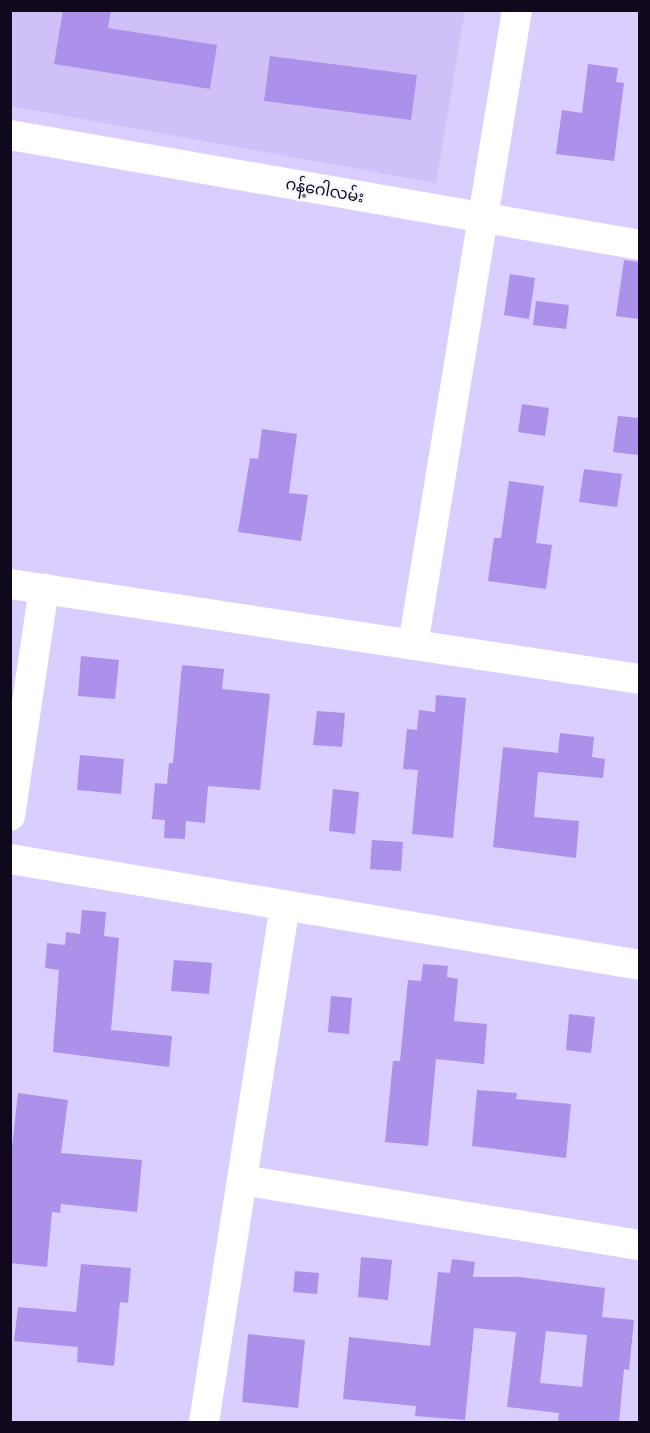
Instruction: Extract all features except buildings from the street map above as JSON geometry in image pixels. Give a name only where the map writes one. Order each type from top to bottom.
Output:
[{"type":"street","points":[[413,645],[517,10]]},
{"type":"street","name":"ဂန့်ဂေါလမ်း","points":[[10,135],[639,245]]},
{"type":"street","points":[[10,584],[639,679]]},
{"type":"street","points":[[10,816],[44,590]]},
{"type":"street","points":[[10,859],[639,961]]},
{"type":"street","points":[[204,1422],[285,905]]},
{"type":"street","points":[[242,1180],[639,1245]]},
{"type":"shaded area","points":[[10,11],[465,11],[436,183],[11,106]]}]
